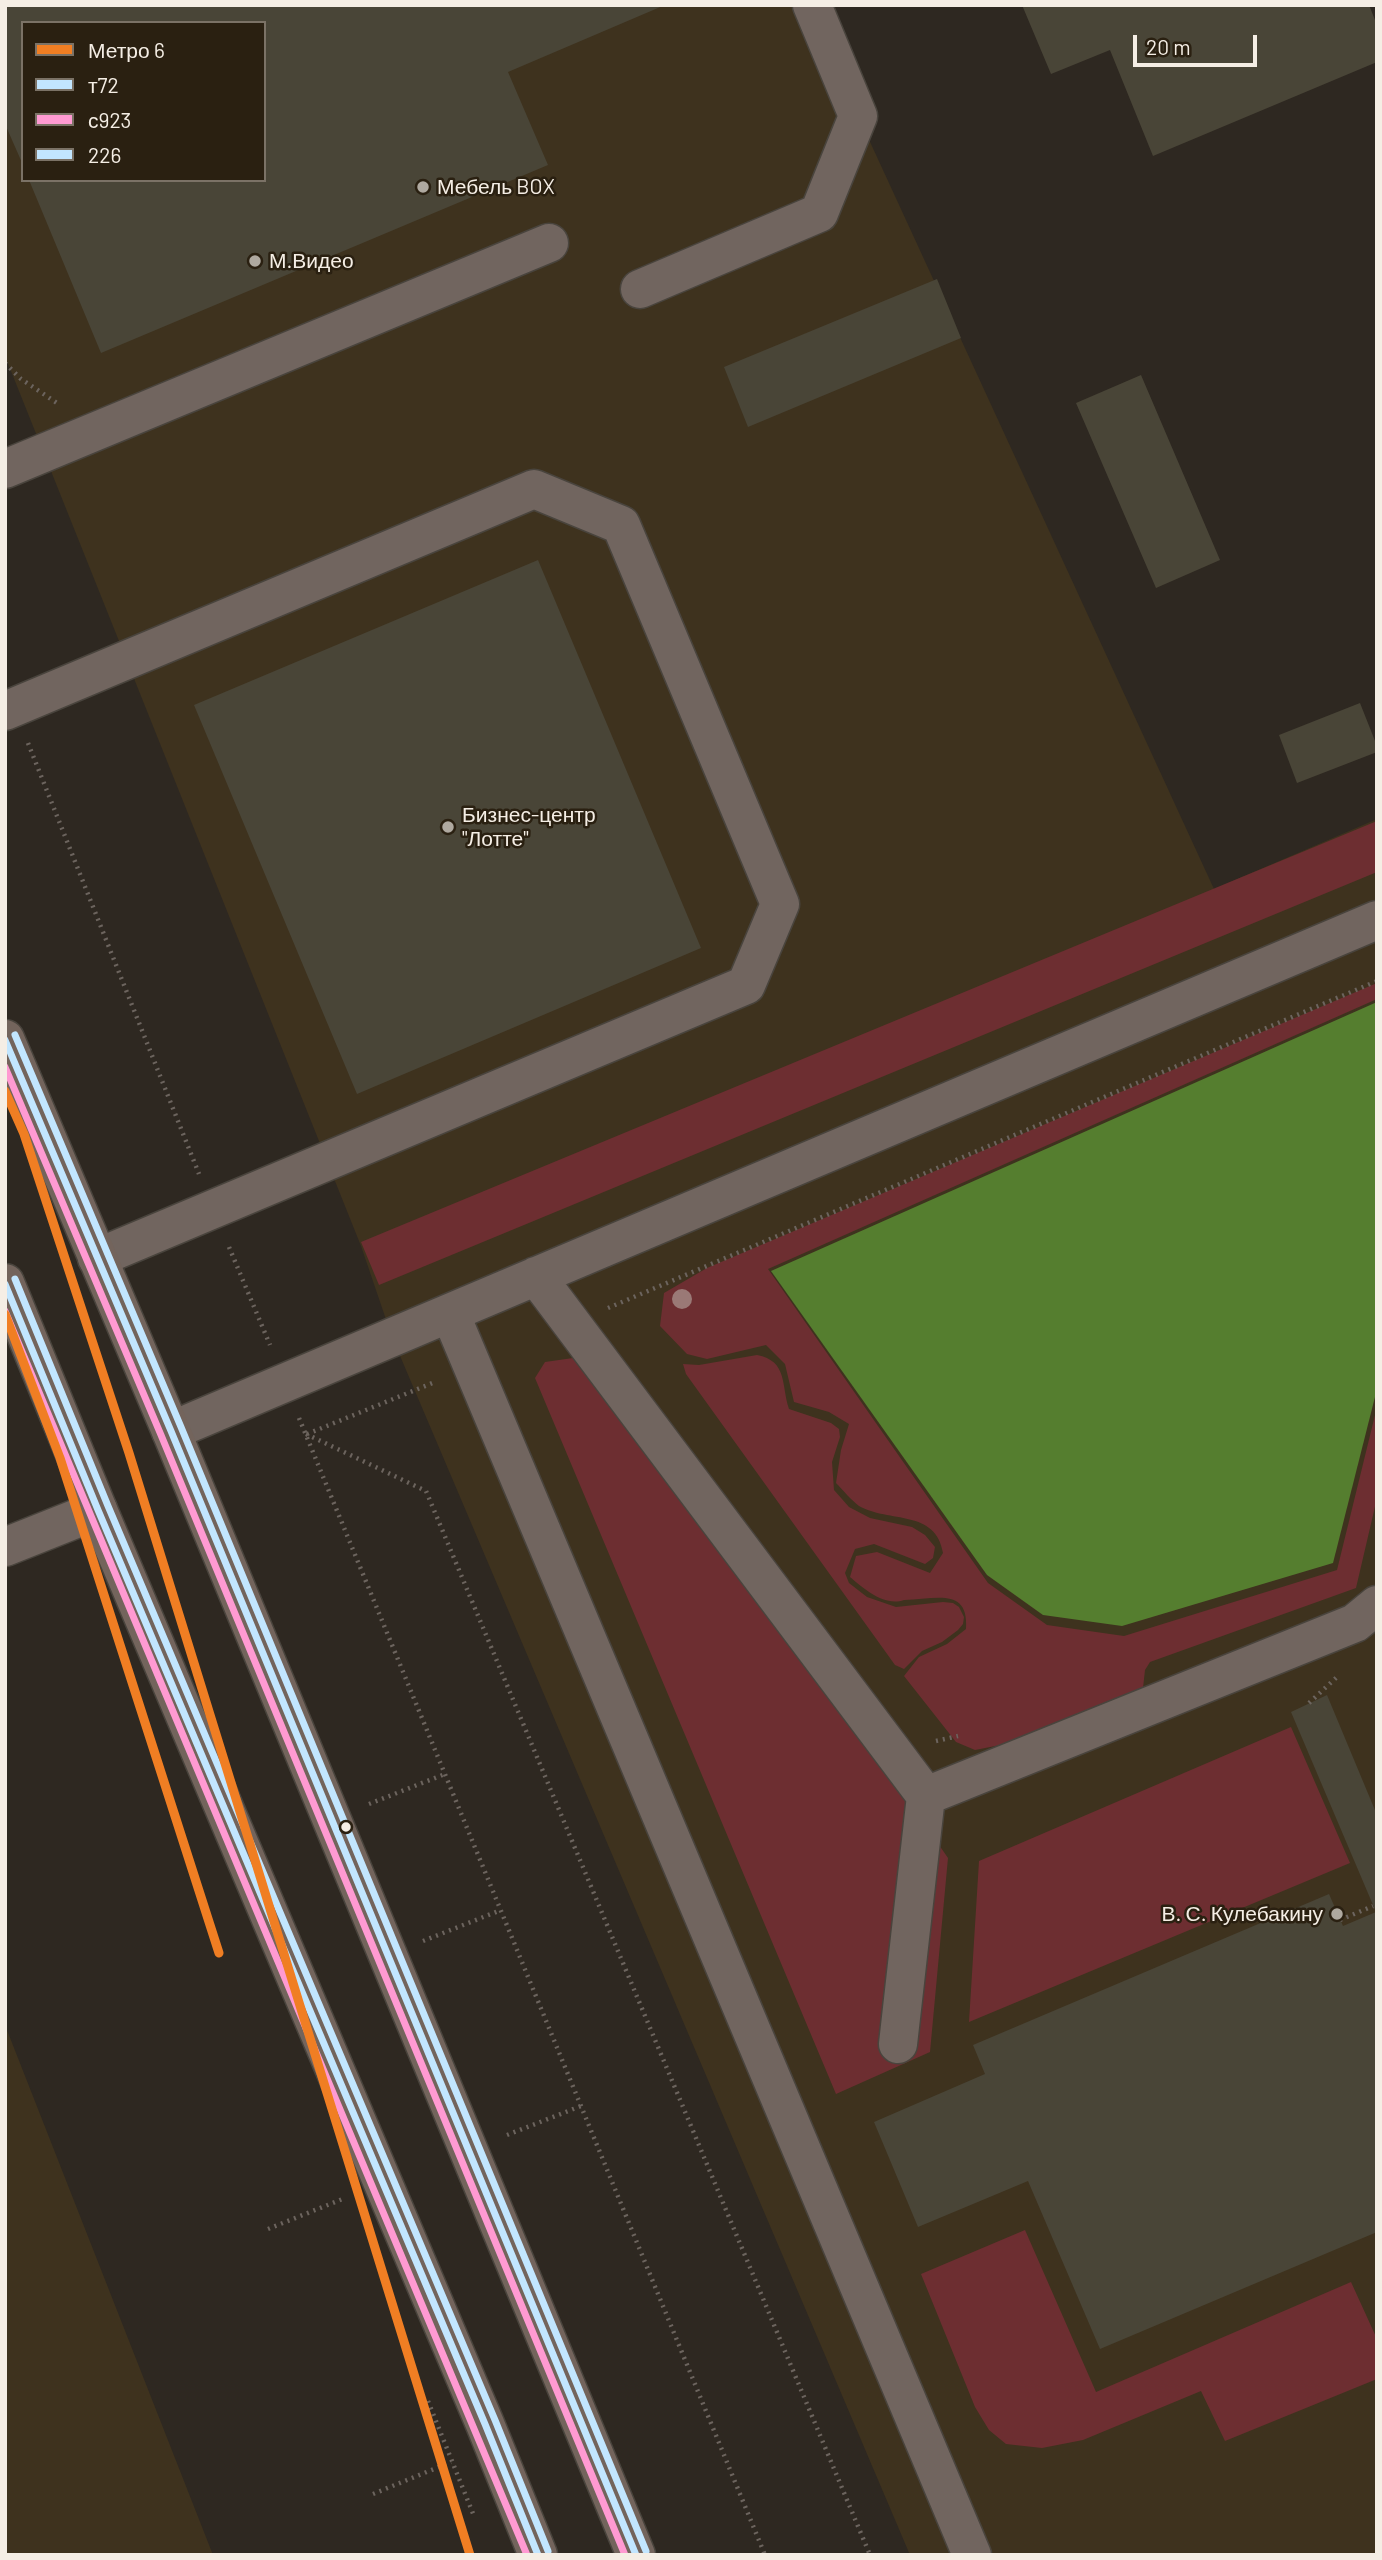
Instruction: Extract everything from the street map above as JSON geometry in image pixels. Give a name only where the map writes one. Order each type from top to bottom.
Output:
[{"type":"main road","points":[[5,1039],[171,1431],[636,2555]]},
{"type":"main road","points":[[5,1283],[97,1510],[480,2412],[538,2555]]},
{"type":"lane","points":[[640,289],[819,213],[858,116],[811,5]]},
{"type":"lane","points":[[5,469],[549,243]]},
{"type":"lane","points":[[10,710],[534,489],[621,525],[780,904],[747,985],[97,1258]]},
{"type":"lane","points":[[171,1431],[1377,920]]},
{"type":"lane","points":[[536,1276],[926,1796],[898,2044]]},
{"type":"lane","points":[[450,1313],[972,2555]]},
{"type":"lane","points":[[5,1547],[97,1510]]},
{"type":"lane","points":[[926,1796],[1356,1623],[1377,1605]]},
{"type":"path","points":[[5,363],[21,379],[97,430]]},
{"type":"path","points":[[10,710],[765,2555]]},
{"type":"path","points":[[600,1311],[1377,981]]},
{"type":"path","points":[[306,1434],[444,1378]]},
{"type":"path","points":[[306,1434],[426,1491],[870,2555]]},
{"type":"path","points":[[931,1740],[939,1742],[965,1734]]},
{"type":"path","points":[[1340,1920],[1373,1906]]},
{"type":"path","points":[[412,1945],[501,1910]]},
{"type":"path","points":[[268,2229],[349,2197]]},
{"type":"path","points":[[427,2399],[474,2515]]},
{"type":"path","points":[[373,2494],[451,2462]]},
{"type":"shaded area","points":[[5,5],[807,5],[1214,889],[1377,819],[1377,2555],[910,2555],[392,1337],[361,1246],[5,356]]},
{"type":"shaded area","points":[[1377,821],[1377,872],[379,1285],[361,1242]]},
{"type":"shaded area","points":[[1377,983],[1377,999],[768,1269],[988,1583],[1047,1625],[1124,1636],[1337,1570],[1377,1407],[1377,1498],[1356,1588],[1150,1662],[1145,1670],[1142,1697],[1026,1740],[975,1750],[956,1742],[904,1676],[919,1657],[947,1644],[966,1629],[962,1606],[947,1598],[889,1601],[874,1595],[850,1577],[856,1556],[877,1552],[930,1573],[943,1553],[939,1539],[931,1529],[921,1523],[859,1506],[836,1483],[841,1450],[849,1424],[829,1412],[794,1402],[785,1364],[766,1345],[707,1359],[687,1354],[660,1326],[664,1293],[707,1268]]},
{"type":"shaded area","points":[[1377,1002],[1377,1389],[1333,1563],[1122,1626],[1043,1615],[987,1575],[771,1271]]},
{"type":"shaded area","points":[[757,1355],[767,1358],[779,1368],[789,1409],[831,1423],[839,1429],[840,1437],[832,1462],[834,1490],[849,1507],[870,1518],[912,1527],[925,1535],[935,1547],[933,1558],[925,1564],[874,1544],[855,1549],[845,1573],[849,1583],[867,1597],[896,1607],[943,1602],[959,1607],[964,1617],[958,1630],[942,1642],[922,1651],[904,1669],[895,1665],[686,1374],[683,1364],[699,1365]]},
{"type":"shaded area","points":[[573,1358],[601,1367],[637,1406],[948,1858],[930,2052],[836,2094],[535,1378],[545,1362]]},
{"type":"shaded area","points":[[1291,1727],[1350,1863],[969,2022],[979,1861]]},
{"type":"shaded area","points":[[5,2025],[213,2555],[5,2555]]},
{"type":"shaded area","points":[[1025,2230],[1096,2392],[1351,2282],[1377,2339],[1377,2379],[1225,2441],[1201,2391],[1083,2440],[1042,2448],[1006,2444],[989,2430],[975,2407],[921,2274]]},
{"type":"building","points":[[5,5],[665,5],[508,72],[548,165],[101,353],[30,182],[266,182],[266,21],[21,21],[21,160],[5,124]]},
{"type":"building","points":[[1022,5],[1369,5],[1377,25],[1377,62],[1153,156],[1110,50],[1051,74]]},
{"type":"building","points":[[937,279],[961,338],[748,427],[724,367]]},
{"type":"building","points":[[1141,375],[1220,560],[1156,588],[1076,403]]},
{"type":"building","name":"Бизнес-центр \"Лотте\"","points":[[538,560],[701,948],[357,1094],[194,705]]},
{"type":"building","points":[[1360,703],[1377,752],[1297,783],[1279,735]]},
{"type":"building","points":[[1327,1695],[1377,1815],[1377,2232],[1100,2349],[1028,2181],[918,2227],[874,2122],[985,2074],[973,2045],[1329,1894],[1343,1926],[1376,1912],[1291,1712]]},
{"type":"metro line","name":"6","points":[[5,1091],[24,1134],[129,1453],[470,2555]]},
{"type":"metro line","name":"6","points":[[5,1314],[60,1458],[219,1953]]},
{"type":"transit line","name":"226","points":[[15,1035],[181,1427],[646,2551]]},
{"type":"transit line","name":"т72","points":[[5,1040],[171,1431],[636,2555]]},
{"type":"transit line","name":"с923","points":[[5,1067],[161,1435],[625,2555]]},
{"type":"transit line","name":"226","points":[[15,1279],[548,2551]]},
{"type":"transit line","name":"т72","points":[[5,1284],[538,2555]]},
{"type":"transit line","name":"с923","points":[[5,1311],[527,2555]]},
{"type":"place","name":"Мебель BOX","points":[[423,187]]},
{"type":"place","name":"М.Видео","points":[[255,261]]},
{"type":"place","name":"Бизнес-центр \"Лотте\"","points":[[448,827]]},
{"type":"place","name":"В. С. Кулебакину","points":[[1337,1914]]}]
